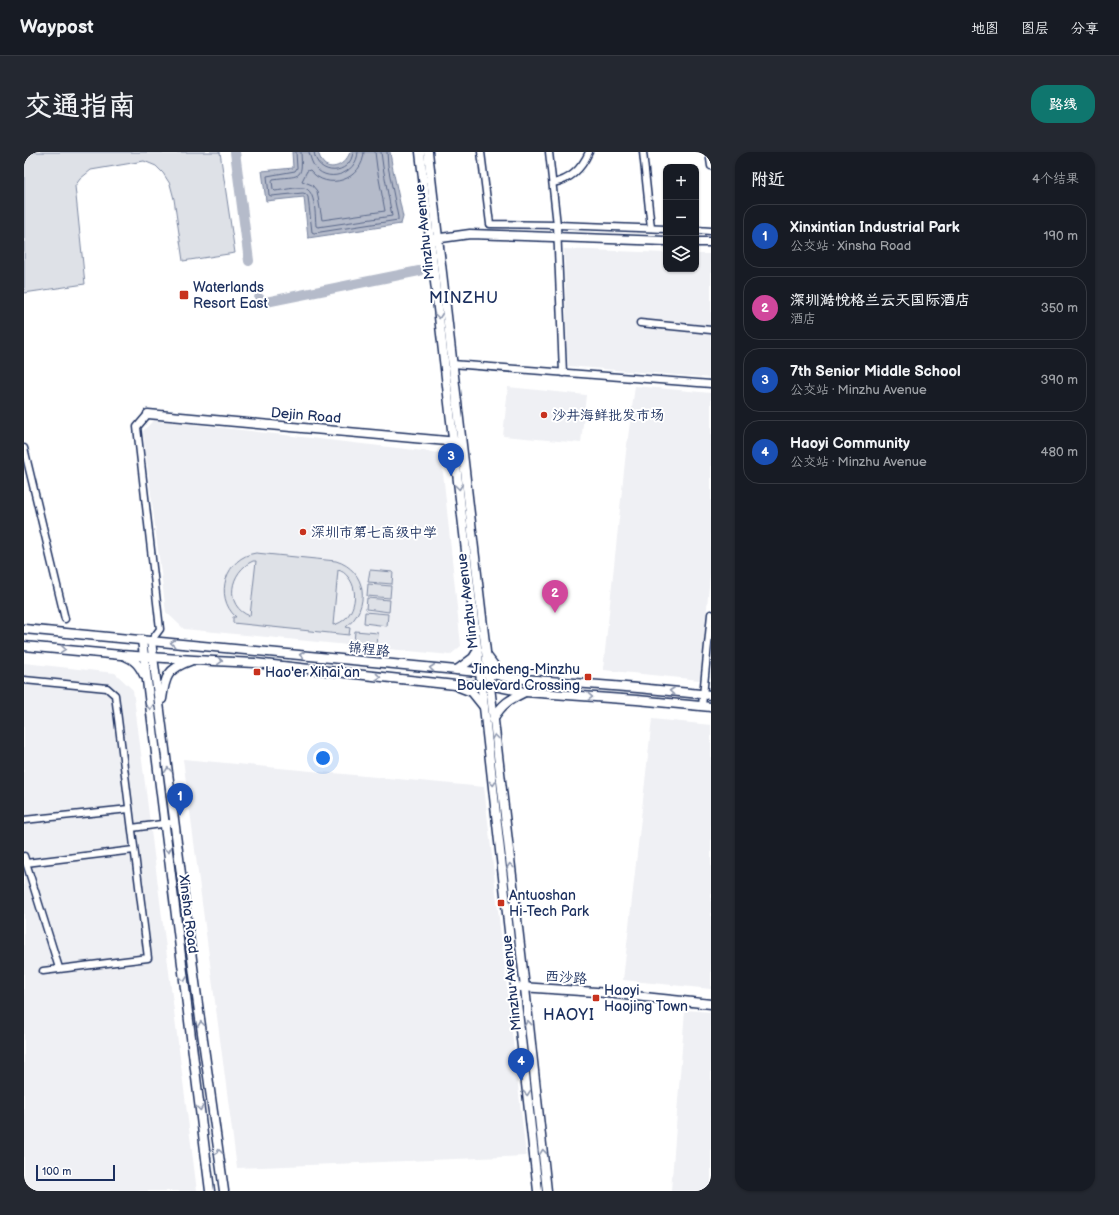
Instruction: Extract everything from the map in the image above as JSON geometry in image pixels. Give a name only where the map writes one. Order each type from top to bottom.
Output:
[{"type":"main road","name":"Minzhu Avenue","points":[[420,152],[430,240],[486,654],[484,673]]},
{"type":"main road","name":"Minzhu Avenue","points":[[428,152],[452,364],[457,442],[478,650],[493,719],[525,988],[547,1191]]},
{"type":"main road","points":[[430,240],[470,234],[663,241]]},
{"type":"main road","points":[[699,242],[711,242]]},
{"type":"main road","name":"Dejin Road","points":[[148,414],[457,442]]},
{"type":"main road","name":"锦程路","points":[[24,629],[457,670],[511,678],[707,695]]},
{"type":"main road","name":"Xinsha Road","points":[[142,640],[210,1191]]},
{"type":"main road","name":"Xinsha Road","points":[[151,641],[224,1191]]},
{"type":"main road","name":"锦程路","points":[[24,646],[122,655],[255,663],[455,685],[486,685],[525,692],[711,707]]},
{"type":"main road","points":[[457,670],[473,658],[478,650]]},
{"type":"main road","points":[[486,654],[496,668],[511,678]]},
{"type":"main road","points":[[122,655],[133,660],[140,668],[147,684]]},
{"type":"main road","points":[[160,710],[165,682],[172,670],[179,665],[194,660]]},
{"type":"main road","points":[[455,685],[472,692],[484,707]]},
{"type":"main road","name":"Minzhu Avenue","points":[[486,685],[484,707],[538,1191]]},
{"type":"main road","points":[[493,719],[501,707],[525,692]]},
{"type":"main road","name":"西沙路","points":[[516,987],[596,992],[711,1004]]},
{"type":"street","points":[[481,152],[490,224],[663,229]]},
{"type":"street","points":[[549,152],[558,237],[563,373]]},
{"type":"street","points":[[553,183],[561,181],[580,168],[589,152]]},
{"type":"street","points":[[643,152],[651,228]]},
{"type":"street","points":[[709,152],[711,166]]},
{"type":"street","points":[[699,230],[711,231]]},
{"type":"street","points":[[640,323],[711,330]]},
{"type":"street","points":[[452,364],[711,384]]},
{"type":"street","points":[[148,414],[137,427],[160,629],[151,641]]},
{"type":"street","points":[[24,448],[65,619]]},
{"type":"street","points":[[702,706],[707,695],[711,614]]},
{"type":"street","points":[[24,680],[107,688],[115,695],[148,958],[43,970]]},
{"type":"street","points":[[24,820],[129,809]]},
{"type":"street","points":[[132,828],[175,822]]},
{"type":"street","points":[[26,863],[134,850]]},
{"type":"street","points":[[24,856],[59,968]]},
{"type":"shaded area","points":[[24,152],[220,152],[235,253],[183,261],[174,199],[170,184],[163,173],[156,166],[144,161],[91,170],[80,179],[75,186],[85,284],[24,293]]},
{"type":"shaded area","points":[[564,249],[663,253],[663,272],[699,272],[699,254],[711,254],[711,378],[568,366]]},
{"type":"shaded area","points":[[635,386],[711,393],[711,565],[700,680],[603,670],[626,452]]},
{"type":"shaded area","name":"沙井海鲜批发市场","points":[[508,387],[586,395],[581,443],[503,436]]},
{"type":"shaded area","name":"深圳市第七高级中学","points":[[154,420],[441,453],[461,646],[450,655],[184,629],[166,612],[143,431]]},
{"type":"shaded area","points":[[256,553],[336,561],[354,572],[362,590],[362,600],[354,619],[346,627],[350,628],[349,635],[233,623],[233,617],[236,617],[229,608],[225,599],[224,589],[230,569],[246,556]],"holes":[[[253,561],[256,561],[250,616],[241,611],[236,605],[233,597],[233,588],[239,572]],[[338,570],[346,574],[352,583],[355,598],[346,618],[333,625]]]},
{"type":"shaded area","points":[[370,570],[393,572],[392,584],[368,582]]},
{"type":"shaded area","points":[[368,584],[391,586],[390,598],[367,596]]},
{"type":"shaded area","points":[[367,598],[390,600],[389,612],[366,609]]},
{"type":"shaded area","points":[[365,612],[388,614],[387,626],[364,623]]},
{"type":"shaded area","points":[[355,631],[378,633],[377,645],[354,643]]},
{"type":"shaded area","points":[[24,663],[115,673],[133,690],[197,1191],[24,1191]]},
{"type":"shaded area","points":[[652,719],[711,725],[711,989],[623,980]]},
{"type":"shaded area","points":[[183,759],[484,787],[526,1156],[237,1168]]},
{"type":"shaded area","points":[[685,1010],[711,1012],[711,1191],[671,1191]]},
{"type":"water","points":[[292,152],[318,152],[324,164],[332,167],[340,165],[350,152],[390,152],[403,217],[401,224],[308,238],[304,197],[266,201],[262,171],[293,168]]},
{"type":"waterway","points":[[235,152],[249,261]]},
{"type":"waterway","points":[[259,298],[263,302],[266,302],[419,271]]},
{"type":"place","name":"Waterlands Resort East","points":[[184,295]]},
{"type":"place","name":"沙井海鲜批发市场","points":[[544,415]]},
{"type":"place","name":"7th Senior Middle School","points":[[451,476]]},
{"type":"place","name":"深圳市第七高级中学","points":[[303,532]]},
{"type":"place","name":"深圳澔悦格兰云天国际酒店","points":[[555,613]]},
{"type":"place","name":"Hao'er Xihai‘an","points":[[257,672]]},
{"type":"place","name":"Jincheng-Minzhu Boulevard Crossing","points":[[588,677]]},
{"type":"place","name":"Xinxintian Industrial Park","points":[[180,816]]},
{"type":"place","name":"Antuoshan Hi-Tech Park","points":[[501,903]]},
{"type":"place","name":"Haoyi Haojing Town","points":[[596,998]]},
{"type":"place","name":"Haoyi Community","points":[[521,1081]]},
{"type":"district","name":"MINZHU","points":[[464,297]]},
{"type":"district","name":"HAOYI","points":[[569,1014]]}]
